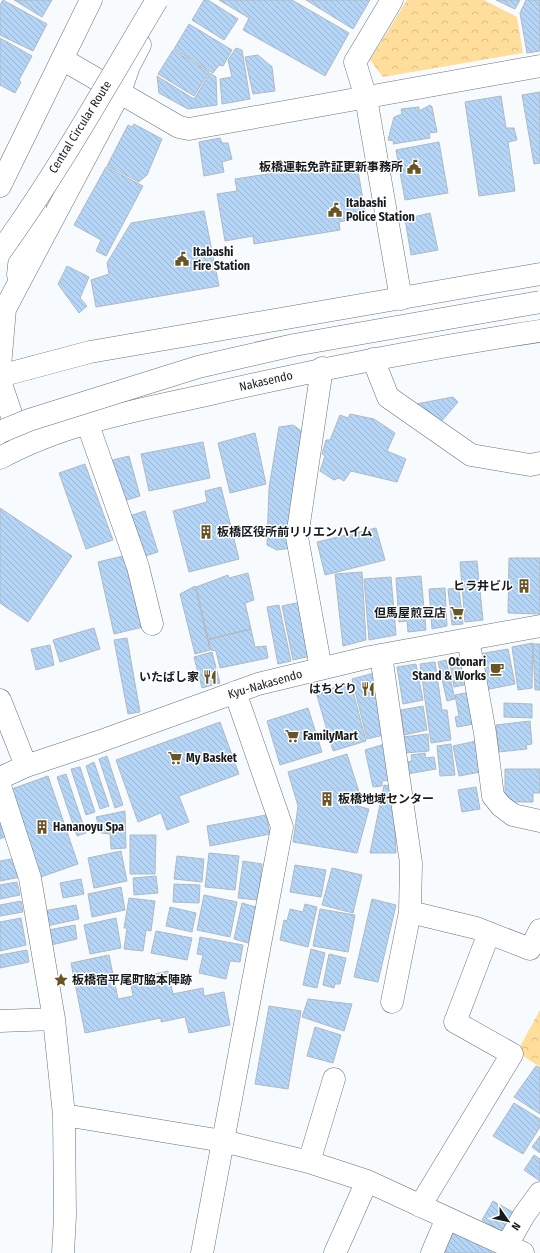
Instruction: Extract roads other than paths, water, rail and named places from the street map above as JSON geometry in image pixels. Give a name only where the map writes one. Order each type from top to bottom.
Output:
[{"type":"main road","points":[[3,172],[91,0]]},
{"type":"main road","name":"Central Circular Route","points":[[0,233],[75,117],[144,0]]},
{"type":"main road","name":"Central Circular Route","points":[[0,252],[17,229],[81,128],[156,0]]},
{"type":"main road","points":[[0,366],[5,309],[120,92],[129,66],[165,0]]},
{"type":"main road","points":[[392,0],[355,62],[366,98],[401,298]]},
{"type":"main road","points":[[62,59],[179,127],[189,130],[540,66]]},
{"type":"main road","points":[[17,286],[21,250],[30,218],[85,109]]},
{"type":"main road","points":[[0,376],[90,352],[540,274]]},
{"type":"main road","points":[[0,432],[29,420],[198,367],[294,345],[540,302]]},
{"type":"main road","points":[[0,439],[73,415],[210,375],[291,358],[540,317]]},
{"type":"main road","name":"Nakasendo","points":[[0,458],[22,446],[87,422],[322,368],[540,331]]},
{"type":"main road","points":[[373,359],[388,398],[471,455],[530,465],[540,463]]},
{"type":"main road","points":[[321,669],[297,537],[322,368]]},
{"type":"main road","points":[[0,381],[22,446]]},
{"type":"main road","points":[[87,422],[138,567],[152,624]]},
{"type":"main road","name":"Kyu-Nakasendo","points":[[0,778],[26,766],[98,742],[258,684],[381,655],[540,626]]},
{"type":"main road","points":[[468,639],[485,732],[493,796],[501,806],[513,815],[540,821]]},
{"type":"main road","points":[[381,655],[411,863],[410,912],[392,1002]]},
{"type":"main road","points":[[202,1253],[282,827],[235,692]]},
{"type":"main road","points":[[0,700],[26,766]]},
{"type":"main road","points":[[0,786],[30,878],[54,1020],[64,1115],[65,1216],[62,1253]]},
{"type":"main road","points":[[410,912],[476,928],[530,949],[540,930]]},
{"type":"main road","points":[[420,1206],[512,1054],[455,1022],[489,934]]},
{"type":"main road","points":[[0,1021],[54,1020]]},
{"type":"main road","points":[[309,1162],[334,1079]]},
{"type":"main road","points":[[64,1115],[223,1141],[309,1162],[367,1181],[515,1249],[524,1215],[540,1193]]},
{"type":"main road","points":[[335,1253],[367,1181]]},
{"type":"main road","points":[[432,1253],[447,1218]]},
{"type":"place","name":"板橋運転免許証更新事務所","points":[[414,167]]},
{"type":"place","name":"Itabashi Police Station","points":[[335,210]]},
{"type":"place","name":"Itabashi Fire Station","points":[[182,259]]},
{"type":"place","name":"板橋区役所前リリエンハイム","points":[[206,532]]},
{"type":"place","name":"ヒラ井ビル","points":[[524,586]]},
{"type":"place","name":"但馬屋煎豆店","points":[[457,613]]},
{"type":"place","name":"Otonari Stand & Works","points":[[497,669]]},
{"type":"place","name":"いたばし家","points":[[210,677]]},
{"type":"place","name":"はちどり","points":[[368,689]]},
{"type":"place","name":"FamilyMart","points":[[292,736]]},
{"type":"place","name":"My Basket","points":[[175,758]]},
{"type":"place","name":"板橋地域センター","points":[[327,799]]},
{"type":"place","name":"Hananoyu Spa","points":[[42,827]]},
{"type":"place","name":"板橋宿平尾町脇本陣跡","points":[[61,980]]}]
